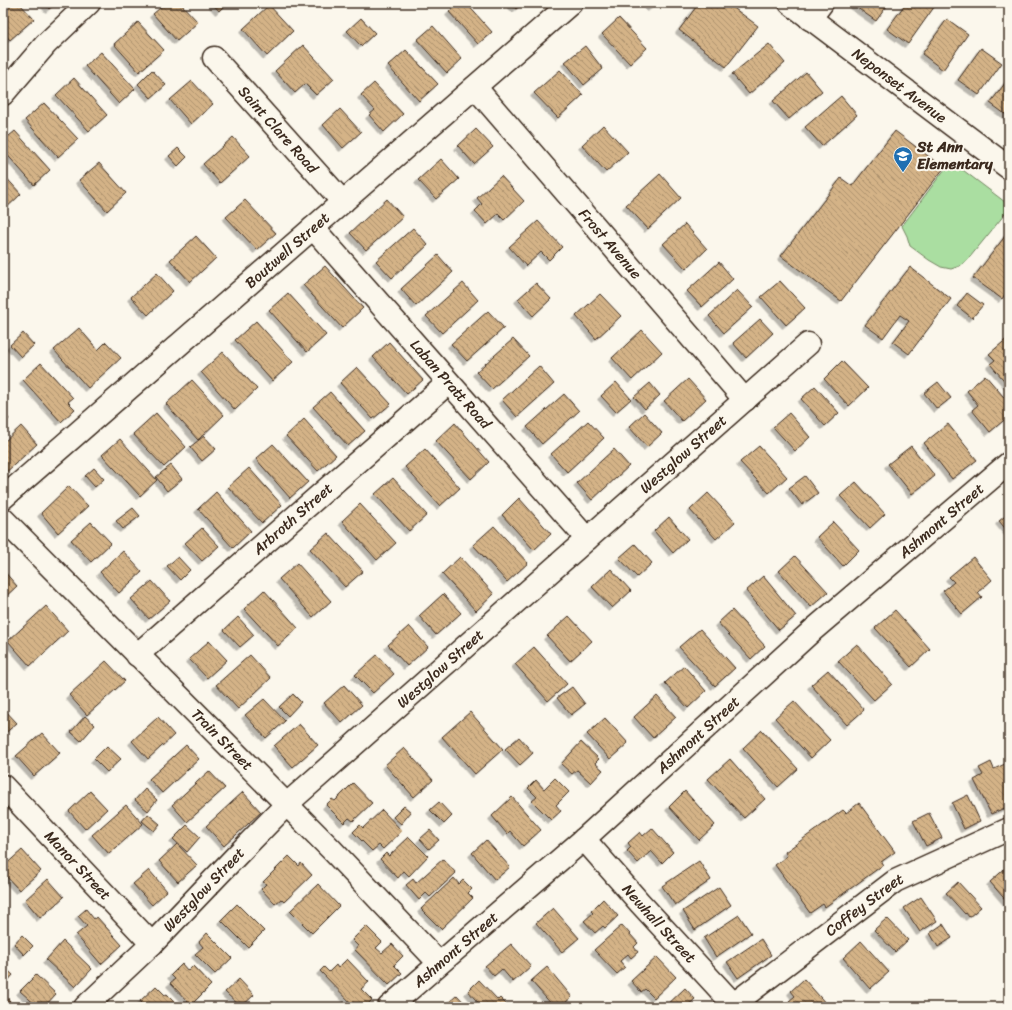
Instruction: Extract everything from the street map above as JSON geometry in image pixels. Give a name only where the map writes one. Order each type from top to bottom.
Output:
[{"type":"street","points":[[3,94],[46,44],[68,21],[89,3]]},
{"type":"street","name":"Boutwell Street","points":[[3,498],[571,3]]},
{"type":"street","name":"Neponset Avenue","points":[[790,3],[816,11],[1009,168]]},
{"type":"street","name":"Saint Clare Road","points":[[214,58],[343,202]]},
{"type":"street","name":"Frost Avenue","points":[[475,87],[745,400]]},
{"type":"street","name":"Laban Pratt Road","points":[[313,228],[587,540]]},
{"type":"street","name":"Westglow Street","points":[[84,1007],[152,944],[287,804],[808,344]]},
{"type":"street","name":"Arbroth Street","points":[[138,655],[448,383]]},
{"type":"street","name":"Ashmont Street","points":[[388,1007],[584,839],[813,630],[1009,463]]},
{"type":"street","name":"Train Street","points":[[3,519],[287,804],[439,963]]},
{"type":"street","name":"Manor Street","points":[[3,786],[152,944]]},
{"type":"street","name":"Coffey Street","points":[[735,1006],[895,881],[1009,829]]},
{"type":"street","name":"Newhall Street","points":[[584,839],[640,903],[735,1006]]},
{"type":"green space","points":[[951,161],[1009,205],[1009,209],[970,257],[960,266],[951,269],[941,267],[910,246],[902,226]]},
{"type":"building","points":[[3,3],[19,3],[34,19],[10,40],[3,32]]},
{"type":"building","points":[[44,3],[56,3],[49,9]]},
{"type":"building","points":[[166,3],[180,3],[198,22],[177,41],[153,14]]},
{"type":"building","points":[[212,3],[227,3],[219,11]]},
{"type":"building","points":[[459,3],[466,3],[492,32],[478,44],[449,12]]},
{"type":"building","points":[[510,3],[523,3],[516,9]]},
{"type":"building","points":[[646,3],[657,3],[651,8]]},
{"type":"building","points":[[699,3],[727,3],[758,26],[726,67],[679,30]]},
{"type":"building","points":[[855,3],[889,3],[876,21],[853,5]]},
{"type":"building","points":[[906,3],[937,3],[908,44],[887,29]]},
{"type":"building","points":[[269,5],[293,31],[267,56],[243,29]]},
{"type":"building","points":[[361,18],[375,33],[361,46],[347,31]]},
{"type":"building","points":[[619,18],[647,48],[630,64],[602,34]]},
{"type":"building","points":[[947,19],[968,34],[943,70],[922,54]]},
{"type":"building","points":[[138,22],[164,50],[139,72],[114,44]]},
{"type":"building","points":[[433,26],[462,59],[447,73],[417,40]]},
{"type":"building","points":[[769,44],[785,63],[749,94],[732,74]]},
{"type":"building","points":[[303,45],[334,79],[316,95],[305,84],[295,93],[275,71]]},
{"type":"building","points":[[585,46],[603,69],[584,85],[565,62]]},
{"type":"building","points":[[981,48],[1002,63],[979,95],[958,80]]},
{"type":"building","points":[[406,50],[438,84],[419,101],[388,66]]},
{"type":"building","points":[[101,52],[135,89],[119,104],[85,66]]},
{"type":"building","points":[[152,70],[166,85],[151,98],[138,84]]},
{"type":"building","points":[[560,70],[583,95],[558,118],[534,93]]},
{"type":"building","points":[[806,72],[822,91],[789,119],[773,101]]},
{"type":"building","points":[[74,78],[107,115],[89,131],[56,95]]},
{"type":"building","points":[[1009,78],[1009,117],[990,103]]},
{"type":"building","points":[[192,81],[213,104],[191,124],[170,100]]},
{"type":"building","points":[[374,83],[403,114],[384,132],[369,115],[375,110],[361,95]]},
{"type":"building","points":[[841,96],[857,115],[822,146],[805,127]]},
{"type":"building","points":[[44,103],[78,139],[58,157],[25,120]]},
{"type":"building","points":[[340,109],[361,132],[343,148],[323,125]]},
{"type":"building","points":[[603,125],[628,152],[606,172],[582,145]]},
{"type":"building","points":[[476,129],[493,147],[474,164],[458,146]]},
{"type":"building","points":[[15,131],[50,170],[34,185],[3,150],[3,141]]},
{"type":"building","points":[[895,131],[944,168],[841,301],[781,256],[841,178],[852,186]]},
{"type":"building","points":[[233,137],[250,156],[220,183],[203,164]]},
{"type":"building","points":[[178,148],[187,157],[178,166],[169,156]]},
{"type":"building","points":[[441,159],[459,179],[436,199],[418,180]]},
{"type":"building","points":[[99,163],[126,193],[107,211],[79,180]]},
{"type":"building","points":[[3,174],[21,194],[3,211]]},
{"type":"building","points":[[660,174],[681,198],[648,229],[626,205]]},
{"type":"building","points":[[501,176],[524,201],[504,220],[498,214],[487,224],[475,211],[482,204],[477,198]]},
{"type":"building","points":[[387,199],[403,217],[366,250],[350,233]]},
{"type":"building","points":[[245,200],[276,233],[257,250],[226,217]]},
{"type":"building","points":[[538,221],[562,247],[549,260],[541,252],[526,266],[509,247]]},
{"type":"building","points":[[685,224],[707,249],[686,269],[663,244]]},
{"type":"building","points":[[413,228],[428,245],[392,278],[376,261]]},
{"type":"building","points":[[1009,231],[1009,289],[1002,299],[973,278]]},
{"type":"building","points":[[196,236],[216,258],[190,282],[170,260]]},
{"type":"building","points":[[438,255],[453,272],[416,306],[401,289]]},
{"type":"building","points":[[719,262],[733,279],[702,307],[687,291]]},
{"type":"building","points":[[325,266],[363,308],[342,328],[303,285]]},
{"type":"building","points":[[910,267],[951,299],[909,354],[893,342],[909,321],[900,315],[883,338],[865,325]]},
{"type":"building","points":[[157,273],[173,291],[148,315],[131,297]]},
{"type":"building","points":[[780,281],[805,308],[786,325],[761,297]]},
{"type":"building","points":[[463,283],[478,300],[442,333],[426,316]]},
{"type":"building","points":[[536,283],[551,299],[533,316],[518,299]]},
{"type":"building","points":[[737,290],[753,307],[724,333],[709,316]]},
{"type":"building","points":[[288,293],[326,335],[307,352],[269,310]]},
{"type":"building","points":[[967,293],[983,305],[972,318],[957,306]]},
{"type":"building","points":[[600,294],[621,316],[596,339],[576,316]]},
{"type":"building","points":[[488,311],[504,328],[467,361],[451,344]]},
{"type":"building","points":[[760,319],[773,333],[746,358],[733,343]]},
{"type":"building","points":[[256,321],[293,362],[272,381],[235,340]]},
{"type":"building","points":[[79,328],[98,350],[106,342],[121,358],[88,388],[54,350]]},
{"type":"building","points":[[642,330],[662,352],[632,380],[612,358]]},
{"type":"building","points":[[23,333],[34,345],[21,357],[10,345]]},
{"type":"building","points":[[1009,337],[1009,386],[990,364],[995,360],[989,354]]},
{"type":"building","points":[[513,339],[529,356],[492,389],[476,372]]},
{"type":"building","points":[[389,342],[423,380],[407,394],[373,357]]},
{"type":"building","points":[[223,352],[257,389],[235,410],[201,372]]},
{"type":"building","points":[[842,361],[868,388],[849,406],[824,379]]},
{"type":"building","points":[[41,363],[73,398],[68,402],[75,409],[61,422],[23,380]]},
{"type":"building","points":[[539,366],[554,384],[517,417],[502,400]]},
{"type":"building","points":[[357,367],[391,404],[373,419],[340,383]]},
{"type":"building","points":[[985,375],[1009,403],[1009,416],[990,432],[972,410],[978,405],[967,391]]},
{"type":"building","points":[[688,379],[706,399],[682,421],[664,401]]},
{"type":"building","points":[[192,380],[224,415],[198,440],[166,404]]},
{"type":"building","points":[[616,382],[631,399],[616,412],[601,396]]},
{"type":"building","points":[[938,382],[951,398],[937,409],[924,393]]},
{"type":"building","points":[[650,383],[660,395],[645,409],[634,397]]},
{"type":"building","points":[[815,386],[839,413],[825,426],[801,399]]},
{"type":"building","points":[[330,392],[365,431],[348,446],[313,407]]},
{"type":"building","points":[[564,394],[579,411],[542,444],[527,427]]},
{"type":"building","points":[[3,412],[9,419],[3,425]]},
{"type":"building","points":[[156,413],[186,447],[164,467],[133,434]]},
{"type":"building","points":[[644,413],[662,433],[647,447],[629,427]]},
{"type":"building","points":[[789,413],[810,437],[795,451],[773,427]]},
{"type":"building","points":[[304,419],[336,455],[318,471],[286,436]]},
{"type":"building","points":[[588,421],[604,438],[567,472],[551,454]]},
{"type":"building","points":[[455,423],[489,462],[471,479],[436,441]]},
{"type":"building","points":[[948,424],[977,460],[952,479],[924,443]]},
{"type":"building","points":[[21,426],[37,444],[3,475],[3,443]]},
{"type":"building","points":[[204,436],[216,449],[202,461],[190,447]]},
{"type":"building","points":[[120,439],[157,480],[140,496],[102,455]]},
{"type":"building","points":[[273,444],[308,482],[290,498],[256,459]]},
{"type":"building","points":[[759,446],[787,477],[769,493],[740,462]]},
{"type":"building","points":[[911,446],[935,476],[912,494],[888,464]]},
{"type":"building","points":[[425,449],[460,488],[440,506],[405,467]]},
{"type":"building","points":[[614,449],[629,466],[592,500],[577,483]]},
{"type":"building","points":[[171,465],[182,479],[167,491],[156,477]]},
{"type":"building","points":[[94,468],[104,479],[95,487],[85,476]]},
{"type":"building","points":[[249,468],[282,505],[262,523],[228,487]]},
{"type":"building","points":[[805,476],[818,493],[802,505],[789,488]]},
{"type":"building","points":[[393,478],[427,515],[409,531],[375,494]]},
{"type":"building","points":[[856,482],[885,514],[870,528],[840,496]]},
{"type":"building","points":[[69,486],[88,506],[58,533],[41,513]]},
{"type":"building","points":[[216,492],[251,531],[233,548],[198,509]]},
{"type":"building","points":[[708,493],[735,522],[716,539],[690,510]]},
{"type":"building","points":[[519,498],[551,534],[534,550],[502,515]]},
{"type":"building","points":[[360,504],[396,543],[377,560],[342,521]]},
{"type":"building","points":[[133,508],[140,516],[123,529],[116,521]]},
{"type":"building","points":[[1009,513],[1009,533],[999,521]]},
{"type":"building","points":[[669,517],[688,539],[673,553],[654,531]]},
{"type":"building","points":[[91,522],[111,543],[91,562],[71,540]]},
{"type":"building","points":[[833,522],[859,550],[843,566],[817,537]]},
{"type":"building","points":[[494,526],[528,563],[507,582],[473,545]]},
{"type":"building","points":[[202,528],[219,546],[202,561],[185,543]]},
{"type":"building","points":[[328,533],[363,571],[345,587],[310,549]]},
{"type":"building","points":[[635,544],[652,563],[637,577],[619,558]]},
{"type":"building","points":[[123,551],[142,572],[119,593],[100,572]]},
{"type":"building","points":[[795,556],[828,592],[811,607],[779,571]]},
{"type":"building","points":[[178,557],[190,570],[180,580],[167,566]]},
{"type":"building","points":[[460,557],[494,594],[476,611],[442,574]]},
{"type":"building","points":[[973,557],[992,580],[978,592],[982,597],[962,614],[943,591],[954,582],[949,577]]},
{"type":"building","points":[[297,563],[331,601],[313,617],[279,579]]},
{"type":"building","points":[[611,569],[631,591],[612,608],[592,587]]},
{"type":"building","points":[[3,570],[17,586],[3,599]]},
{"type":"building","points":[[763,576],[796,616],[779,630],[746,591]]},
{"type":"building","points":[[152,581],[170,601],[149,619],[131,599]]},
{"type":"building","points":[[264,590],[298,628],[278,646],[244,609]]},
{"type":"building","points":[[443,594],[461,613],[436,635],[419,616]]},
{"type":"building","points":[[46,606],[68,631],[30,666],[8,641]]},
{"type":"building","points":[[732,610],[765,646],[751,659],[718,623]]},
{"type":"building","points":[[895,610],[930,649],[911,667],[875,628]]},
{"type":"building","points":[[569,616],[592,641],[570,661],[547,636]]},
{"type":"building","points":[[238,617],[254,635],[240,647],[224,630]]},
{"type":"building","points":[[409,626],[428,647],[407,666],[388,645]]},
{"type":"building","points":[[700,629],[735,668],[715,686],[679,647]]},
{"type":"building","points":[[209,641],[227,660],[207,678],[189,659]]},
{"type":"building","points":[[857,644],[892,684],[874,700],[838,661]]},
{"type":"building","points":[[534,647],[567,684],[548,701],[515,664]]},
{"type":"building","points":[[250,655],[271,678],[238,709],[216,685]]},
{"type":"building","points":[[377,655],[394,674],[373,693],[355,675]]},
{"type":"building","points":[[106,661],[125,681],[87,715],[69,695]]},
{"type":"building","points":[[684,666],[706,691],[688,708],[665,683]]},
{"type":"building","points":[[828,670],[864,710],[847,725],[811,685]]},
{"type":"building","points":[[344,685],[362,705],[342,723],[324,703]]},
{"type":"building","points":[[572,687],[585,704],[571,715],[557,698]]},
{"type":"building","points":[[293,694],[301,702],[288,716],[279,707]]},
{"type":"building","points":[[657,696],[676,717],[653,738],[634,717]]},
{"type":"building","points":[[264,699],[285,721],[266,738],[245,715]]},
{"type":"building","points":[[794,701],[830,740],[811,758],[775,718]]},
{"type":"building","points":[[3,708],[17,723],[3,735]]},
{"type":"building","points":[[470,712],[503,749],[475,774],[442,737]]},
{"type":"building","points":[[85,716],[95,725],[81,741],[71,732]]},
{"type":"building","points":[[158,717],[174,735],[148,759],[132,741]]},
{"type":"building","points":[[605,718],[628,743],[610,759],[587,734]]},
{"type":"building","points":[[299,724],[318,745],[293,767],[274,746]]},
{"type":"building","points":[[762,730],[798,769],[778,787],[743,748]]},
{"type":"building","points":[[42,733],[60,753],[34,776],[16,756]]},
{"type":"building","points":[[519,737],[533,753],[520,765],[505,749]]},
{"type":"building","points":[[581,742],[599,759],[595,763],[603,770],[591,783],[577,770],[572,774],[561,764]]},
{"type":"building","points":[[186,745],[199,759],[162,793],[149,779]]},
{"type":"building","points":[[107,746],[121,759],[107,772],[94,759]]},
{"type":"building","points":[[404,748],[433,780],[414,797],[385,765]]},
{"type":"building","points":[[730,759],[765,799],[744,818],[708,779]]},
{"type":"building","points":[[991,762],[994,769],[1005,764],[1009,773],[1009,806],[991,814],[974,780],[983,775],[979,768]]},
{"type":"building","points":[[209,771],[225,788],[187,822],[172,805]]},
{"type":"building","points":[[555,778],[569,792],[556,805],[561,811],[551,820],[532,801],[537,797],[528,788],[536,780],[544,789]]},
{"type":"building","points":[[353,783],[372,803],[353,821],[349,818],[344,823],[326,805],[332,799],[335,801]]},
{"type":"building","points":[[145,789],[157,800],[148,811],[135,800]]},
{"type":"building","points":[[90,791],[107,809],[85,829],[69,811]]},
{"type":"building","points":[[685,791],[715,825],[699,840],[669,807]]},
{"type":"building","points":[[243,792],[261,812],[224,846],[206,826]]},
{"type":"building","points":[[968,795],[980,821],[964,829],[952,803]]},
{"type":"building","points":[[512,797],[541,830],[523,846],[510,831],[507,834],[492,816]]},
{"type":"building","points":[[439,802],[452,816],[444,824],[430,810]]},
{"type":"building","points":[[859,803],[895,852],[881,862],[883,865],[825,907],[823,904],[810,913],[775,865],[787,856],[785,852],[843,810],[846,813]]},
{"type":"building","points":[[126,805],[143,824],[109,854],[92,835]]},
{"type":"building","points":[[404,806],[411,812],[401,824],[393,817]]},
{"type":"building","points":[[382,810],[402,831],[383,849],[379,845],[372,851],[353,832],[360,825],[363,828]]},
{"type":"building","points":[[929,813],[942,838],[926,846],[913,821]]},
{"type":"building","points":[[148,814],[160,824],[154,831],[142,821]]},
{"type":"building","points":[[187,825],[200,837],[187,852],[173,839]]},
{"type":"building","points":[[652,828],[673,852],[662,863],[651,851],[638,863],[627,851],[631,847],[628,843],[640,832],[643,836]]},
{"type":"building","points":[[430,830],[439,840],[429,849],[420,839]]},
{"type":"building","points":[[409,837],[428,856],[409,876],[404,871],[398,878],[380,859],[386,853],[389,856]]},
{"type":"building","points":[[486,840],[510,867],[495,880],[472,853]]},
{"type":"building","points":[[177,844],[197,865],[178,882],[159,861]]},
{"type":"building","points":[[22,850],[41,871],[19,890],[3,873],[3,867]]},
{"type":"building","points":[[289,856],[299,866],[301,863],[312,875],[284,902],[281,899],[275,904],[261,889],[266,884],[263,882]]},
{"type":"building","points":[[443,859],[456,873],[430,897],[426,893],[419,900],[406,885],[413,879],[416,883]]},
{"type":"building","points":[[699,861],[711,880],[675,905],[662,886]]},
{"type":"building","points":[[1009,865],[1009,904],[990,882]]},
{"type":"building","points":[[149,870],[167,891],[152,905],[133,884]]},
{"type":"building","points":[[454,878],[459,884],[463,880],[472,889],[468,893],[473,898],[441,929],[421,909]]},
{"type":"building","points":[[48,879],[64,897],[40,918],[25,900]]},
{"type":"building","points":[[958,882],[981,907],[969,917],[946,893]]},
{"type":"building","points":[[318,884],[339,906],[312,933],[290,911]]},
{"type":"building","points":[[719,887],[731,905],[695,930],[683,911]]},
{"type":"building","points":[[921,897],[937,921],[920,932],[904,908]]},
{"type":"building","points":[[603,899],[618,916],[605,928],[603,926],[595,933],[584,921],[593,913],[591,911]]},
{"type":"building","points":[[237,904],[264,931],[248,947],[221,920]]},
{"type":"building","points":[[553,908],[579,938],[562,952],[536,923]]},
{"type":"building","points":[[86,909],[94,919],[97,917],[122,945],[101,964],[76,935],[87,926],[78,916]]},
{"type":"building","points":[[739,915],[751,933],[716,957],[704,938]]},
{"type":"building","points":[[887,918],[908,940],[895,952],[874,930]]},
{"type":"building","points":[[943,924],[952,938],[938,947],[930,933]]},
{"type":"building","points":[[622,925],[638,943],[634,947],[638,952],[631,958],[628,954],[620,961],[625,967],[617,974],[594,950]]},
{"type":"building","points":[[366,926],[382,942],[376,948],[382,953],[392,944],[403,956],[394,965],[402,973],[389,985],[355,950],[358,946],[352,940]]},
{"type":"building","points":[[207,933],[232,958],[215,974],[195,954],[203,947],[199,942]]},
{"type":"building","points":[[22,935],[33,946],[24,955],[14,944]]},
{"type":"building","points":[[761,939],[771,955],[738,978],[727,962]]},
{"type":"building","points":[[63,941],[92,969],[75,987],[46,960]]},
{"type":"building","points":[[861,941],[889,972],[870,989],[843,958]]},
{"type":"building","points":[[511,944],[531,966],[513,982],[502,969],[494,976],[485,966]]},
{"type":"building","points":[[657,957],[676,977],[654,998],[645,989],[641,992],[631,981]]},
{"type":"building","points":[[347,959],[369,982],[361,989],[372,1000],[365,1007],[355,1007],[320,971],[324,967],[329,972],[336,965],[338,968]]},
{"type":"building","points":[[182,964],[188,971],[193,966],[211,985],[191,1005],[170,983],[175,979],[171,975]]},
{"type":"building","points":[[3,966],[13,975],[6,983],[3,981]]},
{"type":"building","points":[[547,967],[572,997],[560,1007],[554,1007],[531,981]]},
{"type":"building","points":[[36,975],[56,994],[44,1007],[38,1007],[20,991]]},
{"type":"building","points":[[239,979],[254,995],[241,1007],[225,992]]},
{"type":"building","points":[[804,979],[828,1006],[827,1007],[794,1007],[789,1001],[795,996],[791,991]]},
{"type":"building","points":[[479,980],[498,1000],[500,998],[509,1007],[482,1007],[468,991]]},
{"type":"building","points":[[156,986],[165,995],[167,994],[180,1007],[146,1007],[140,1001]]},
{"type":"building","points":[[685,988],[695,999],[686,1007],[665,1007]]},
{"type":"building","points":[[457,995],[468,1007],[444,1007]]},
{"type":"building","points":[[5,996],[15,1007],[3,1007],[3,997]]},
{"type":"place","name":"St Ann Elementary","points":[[903,173]]}]
